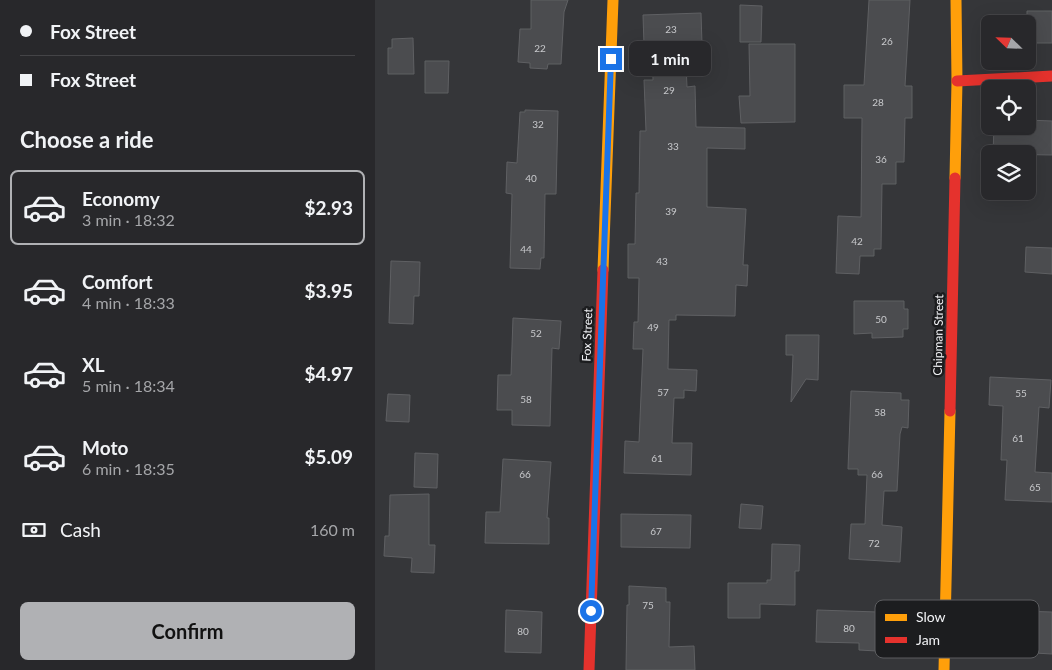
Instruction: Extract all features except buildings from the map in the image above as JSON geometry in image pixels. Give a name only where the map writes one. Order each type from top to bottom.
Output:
[{"type":"street","name":"Fox Street","points":[[589,670],[613,0]]},
{"type":"street","name":"Chipman Street","points":[[945,600],[957,81],[956,0]]},
{"type":"street","points":[[957,81],[1052,76]]},
{"type":"traffic: slow","points":[[603,270],[613,0]]},
{"type":"traffic: slow","points":[[955,178],[956,0]]},
{"type":"traffic: slow","points":[[946,600],[950,411]]},
{"type":"traffic: slow","points":[[944,658],[944,670]]},
{"type":"traffic: jam","points":[[957,81],[1052,76]]},
{"type":"traffic: jam","points":[[950,411],[955,178]]},
{"type":"traffic: jam","points":[[589,670],[603,270]]},
{"type":"route","points":[[591,611],[611,59]]}]
